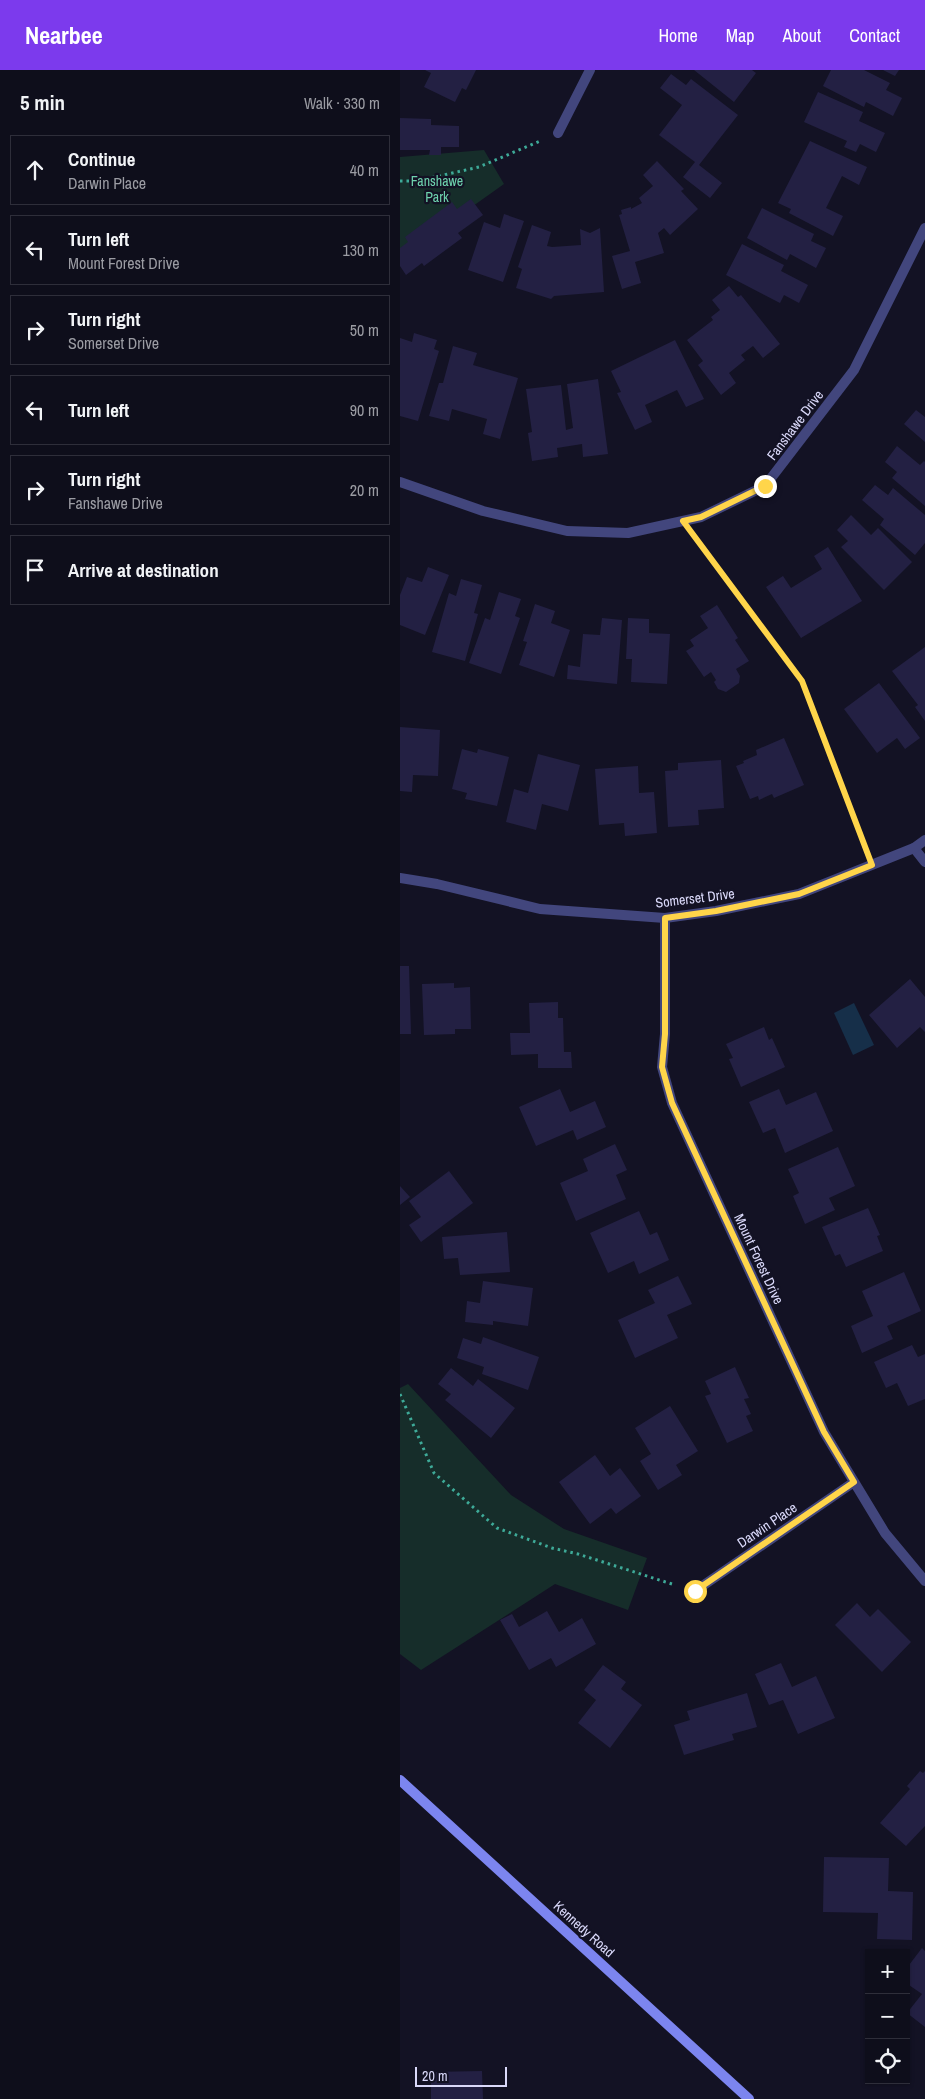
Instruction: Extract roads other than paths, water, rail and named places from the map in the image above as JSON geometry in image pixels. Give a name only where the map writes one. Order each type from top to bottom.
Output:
[{"type":"main road","name":"Kennedy Road","points":[[400,1780],[749,2099]]},
{"type":"street","points":[[558,133],[590,70]]},
{"type":"street","name":"Fanshawe Drive","points":[[400,482],[483,511],[567,531],[628,533],[701,517],[765,486],[854,370],[925,228]]},
{"type":"street","name":"Somerset Drive","points":[[400,878],[437,884],[540,909],[665,918],[716,911],[799,894],[914,848],[925,840]]},
{"type":"street","points":[[914,848],[925,862]]},
{"type":"street","name":"Mount Forest Drive","points":[[665,918],[665,1034],[662,1067],[672,1103],[824,1432],[885,1533],[925,1580]]},
{"type":"street","name":"Darwin Place","points":[[695,1591],[854,1482]]},
{"type":"water","points":[[854,1003],[874,1045],[853,1055],[834,1013]]},
{"type":"park label","name":"Fanshawe Park","points":[[437,190]]}]
